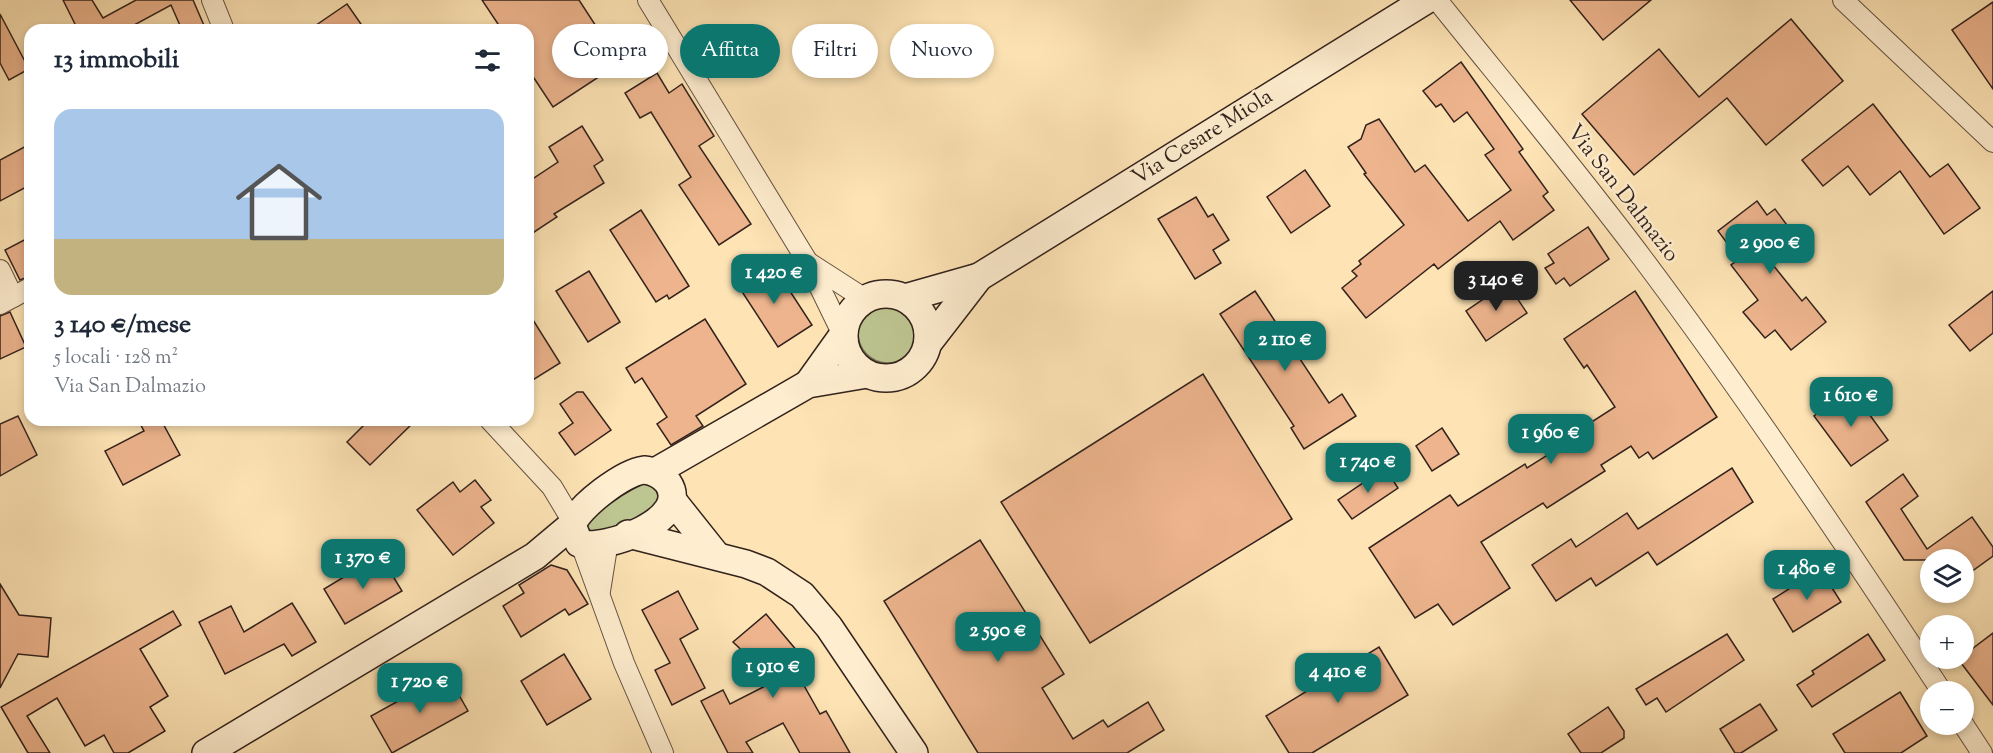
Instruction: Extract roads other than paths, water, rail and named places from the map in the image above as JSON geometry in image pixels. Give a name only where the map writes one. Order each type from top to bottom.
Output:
[{"type":"street","points":[[212,0],[222,24]]},
{"type":"street","points":[[648,0],[807,261],[843,334],[849,357],[867,374]]},
{"type":"street","name":"Via Cesare Miola","points":[[808,384],[843,334],[846,320],[854,307],[864,299],[889,293],[904,298],[979,277],[1426,0]]},
{"type":"street","name":"Via San Dalmazio","points":[[1437,0],[1656,276],[1732,382],[1935,681]]},
{"type":"street","points":[[1843,0],[1993,142]]},
{"type":"street","points":[[807,261],[864,299]]},
{"type":"street","points":[[0,270],[14,296]]},
{"type":"street","name":"Via Cesare Miola","points":[[590,535],[663,517],[667,489],[722,436],[808,384],[867,374],[886,378],[906,374],[916,366],[928,343],[979,277]]},
{"type":"street","points":[[904,298],[918,308],[924,319],[928,343]]},
{"type":"street","points":[[496,426],[552,486],[590,535]]},
{"type":"street","points":[[663,753],[638,699],[599,594],[590,535],[577,515],[628,474],[644,470],[667,489],[716,555]]},
{"type":"street","points":[[552,486],[593,501]]},
{"type":"street","points":[[206,753],[536,556],[590,535],[716,555],[767,572],[802,595],[829,627],[914,753]]},
{"type":"street","points":[[1971,735],[1982,753]]}]
